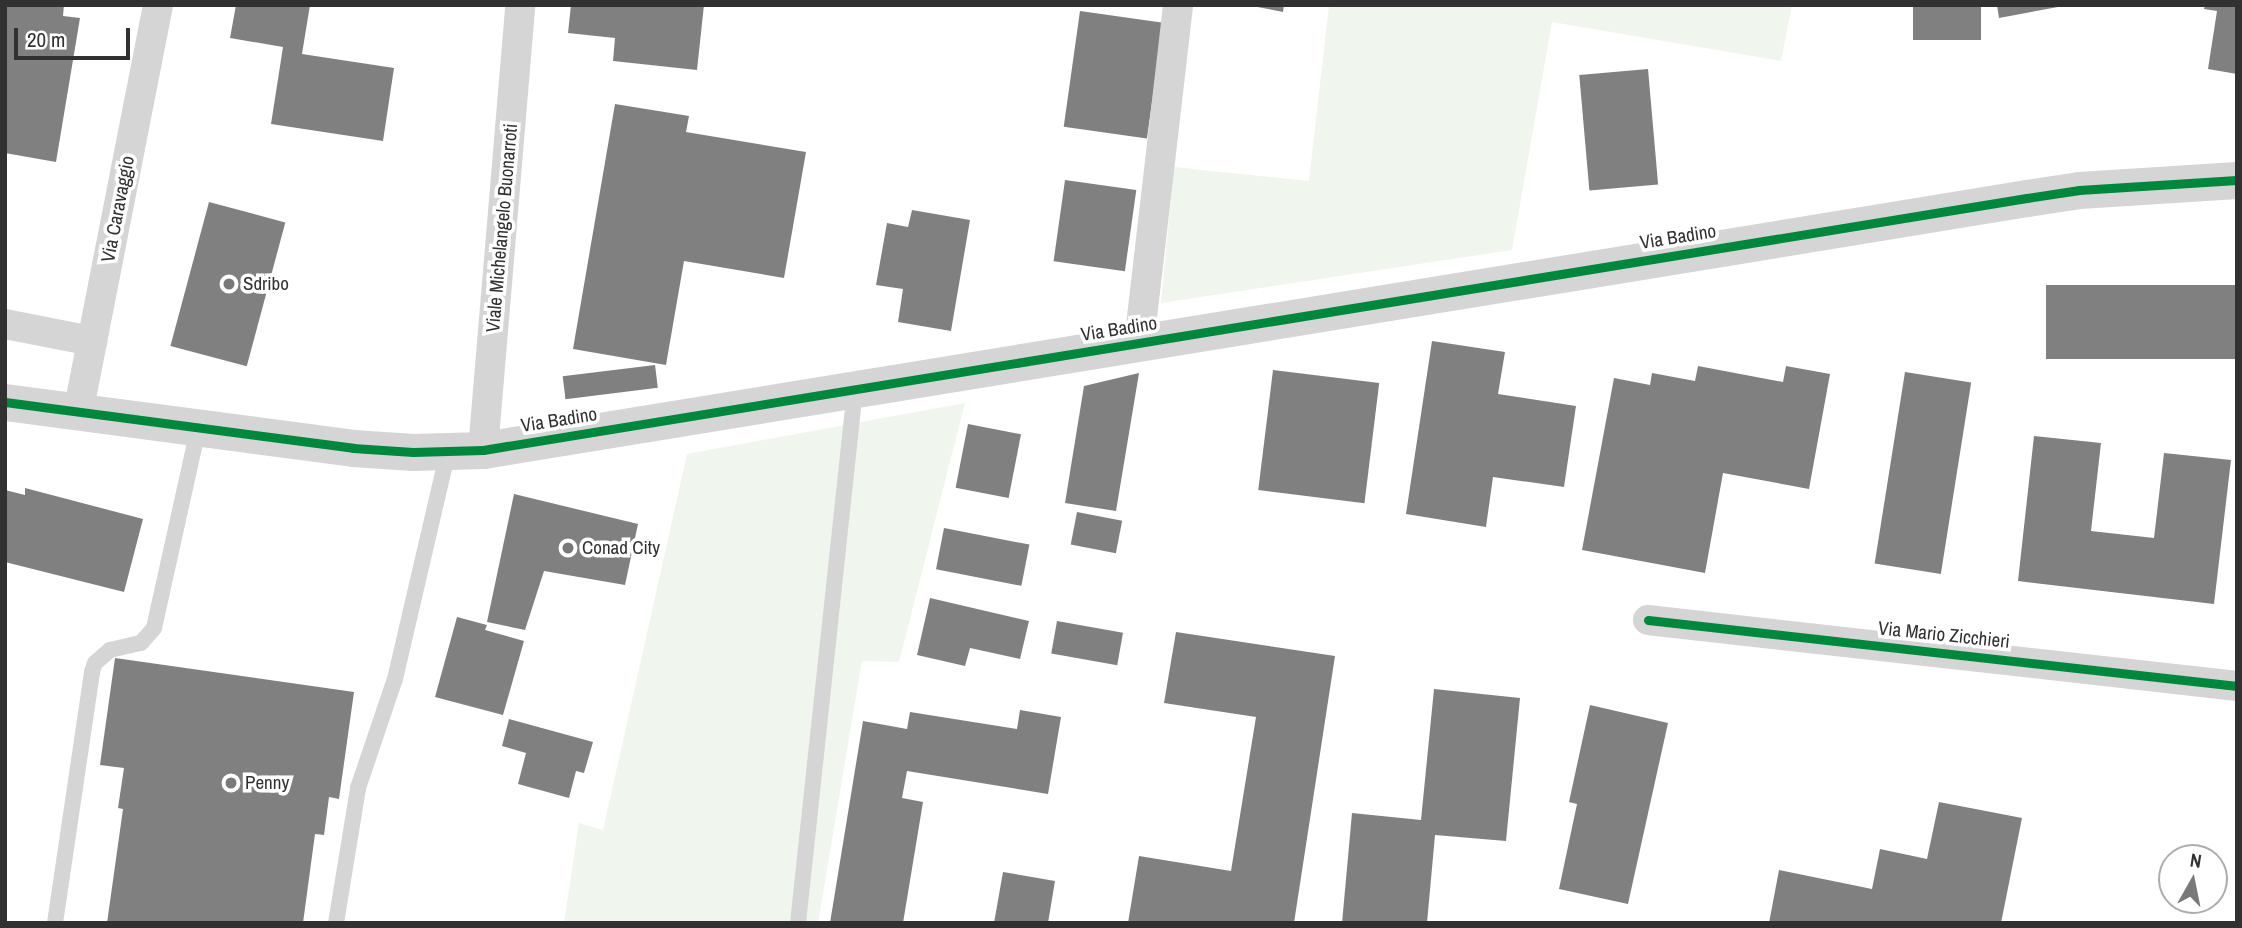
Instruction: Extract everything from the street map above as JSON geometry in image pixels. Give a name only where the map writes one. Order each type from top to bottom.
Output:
[{"type":"street","name":"Via Caravaggio","points":[[78,413],[158,5]]},
{"type":"street","name":"Viale Michelangelo Buonarroti","points":[[466,451],[520,5]]},
{"type":"street","points":[[1139,343],[1178,5]]},
{"type":"street","name":"Via Badino","points":[[5,402],[198,430],[374,450],[466,451],[2027,198],[2080,190],[2237,180]]},
{"type":"street","points":[[5,324],[92,341]]},
{"type":"street","name":"Via Mario Zicchieri","points":[[1648,620],[2237,686]]},
{"type":"lane","points":[[798,923],[855,390]]},
{"type":"lane","points":[[55,923],[92,672],[96,663],[110,650],[141,643],[154,628],[198,430]]},
{"type":"lane","points":[[337,923],[358,788],[392,692],[466,451]]},
{"type":"shaded area","points":[[1329,5],[1792,5],[1781,61],[1552,22],[1512,250],[1161,303],[1174,167],[1309,181]]},
{"type":"shaded area","points":[[965,403],[899,662],[862,661],[818,923],[564,923],[579,823],[603,830],[687,454]]},
{"type":"building","points":[[5,5],[64,5],[63,16],[80,18],[56,162],[5,153]]},
{"type":"building","points":[[236,5],[310,5],[302,54],[394,68],[383,141],[271,124],[283,47],[230,38]]},
{"type":"building","points":[[571,5],[704,5],[697,70],[613,61],[615,38],[568,33]]},
{"type":"building","points":[[1247,5],[1284,5],[1283,12]]},
{"type":"building","points":[[1913,5],[1981,5],[1981,40],[1913,40]]},
{"type":"building","points":[[1997,5],[2058,5],[2058,7],[1999,18]]},
{"type":"building","points":[[2205,5],[2237,5],[2237,74],[2208,69],[2217,11],[2204,9]]},
{"type":"building","points":[[1080,11],[1163,23],[1147,139],[1064,127]]},
{"type":"building","points":[[1648,69],[1658,185],[1589,191],[1579,75]]},
{"type":"building","points":[[615,104],[689,116],[686,132],[806,152],[784,278],[684,261],[666,365],[573,349]]},
{"type":"building","points":[[1065,180],[1136,190],[1125,271],[1054,261]]},
{"type":"building","points":[[209,202],[285,222],[247,366],[170,346]]},
{"type":"building","points":[[912,210],[970,220],[951,331],[898,322],[903,289],[876,285],[887,223],[908,227]]},
{"type":"building","points":[[2046,285],[2237,285],[2237,359],[2046,359]]},
{"type":"building","points":[[1432,341],[1505,352],[1498,394],[1576,406],[1564,487],[1493,477],[1486,527],[1406,514]]},
{"type":"building","points":[[655,365],[658,388],[565,399],[563,376]]},
{"type":"building","points":[[1698,366],[1783,382],[1786,366],[1830,374],[1809,489],[1723,473],[1705,573],[1582,550],[1614,378],[1650,385],[1652,373],[1695,381]]},
{"type":"building","points":[[1273,370],[1379,383],[1364,503],[1258,490]]},
{"type":"building","points":[[1905,372],[1971,382],[1941,574],[1875,564]]},
{"type":"building","points":[[1139,373],[1116,511],[1065,503],[1084,386]]},
{"type":"building","points":[[968,424],[1021,434],[1009,498],[956,488]]},
{"type":"building","points":[[2034,436],[2101,443],[2091,531],[2154,538],[2164,453],[2231,460],[2214,604],[2018,581]]},
{"type":"building","points":[[25,488],[143,519],[124,592],[5,562],[5,490],[25,495]]},
{"type":"building","name":"Conad City","points":[[514,494],[638,524],[625,585],[544,571],[525,630],[487,622]]},
{"type":"building","points":[[1077,512],[1122,521],[1116,553],[1071,544]]},
{"type":"building","points":[[944,528],[1029,545],[1021,586],[936,569]]},
{"type":"building","points":[[930,598],[1029,621],[1020,659],[970,648],[965,666],[917,655]]},
{"type":"building","points":[[457,617],[487,625],[485,630],[524,641],[503,715],[435,697]]},
{"type":"building","points":[[1057,621],[1123,633],[1117,665],[1051,653]]},
{"type":"building","points":[[1176,632],[1335,656],[1294,923],[1128,923],[1139,856],[1231,871],[1256,717],[1164,703]]},
{"type":"building","name":"Penny","points":[[115,658],[354,692],[339,799],[329,797],[324,835],[315,834],[303,923],[107,923],[123,809],[118,808],[124,768],[100,765]]},
{"type":"building","points":[[1434,689],[1520,698],[1506,841],[1435,835],[1427,923],[1342,923],[1352,813],[1421,820]]},
{"type":"building","points":[[1590,705],[1668,723],[1628,904],[1559,889],[1577,804],[1569,802]]},
{"type":"building","points":[[1020,710],[1061,717],[1048,794],[907,771],[902,798],[923,802],[903,923],[830,923],[863,721],[907,729],[910,712],[1017,729]]},
{"type":"building","points":[[509,719],[593,742],[584,773],[576,771],[569,798],[518,784],[526,753],[502,746]]},
{"type":"building","points":[[1939,802],[2022,818],[2001,923],[1769,923],[1779,870],[1872,889],[1880,849],[1927,859]]},
{"type":"building","points":[[1003,872],[1055,881],[1048,923],[994,923]]},
{"type":"cycle path","points":[[5,402],[353,448],[413,452],[483,450],[2027,198],[2079,190],[2237,180]]},
{"type":"cycle path","points":[[1648,620],[2237,686]]},
{"type":"place","name":"Sdribo","points":[[229,284]]},
{"type":"place","name":"Conad City","points":[[568,548]]},
{"type":"place","name":"Penny","points":[[231,783]]}]
